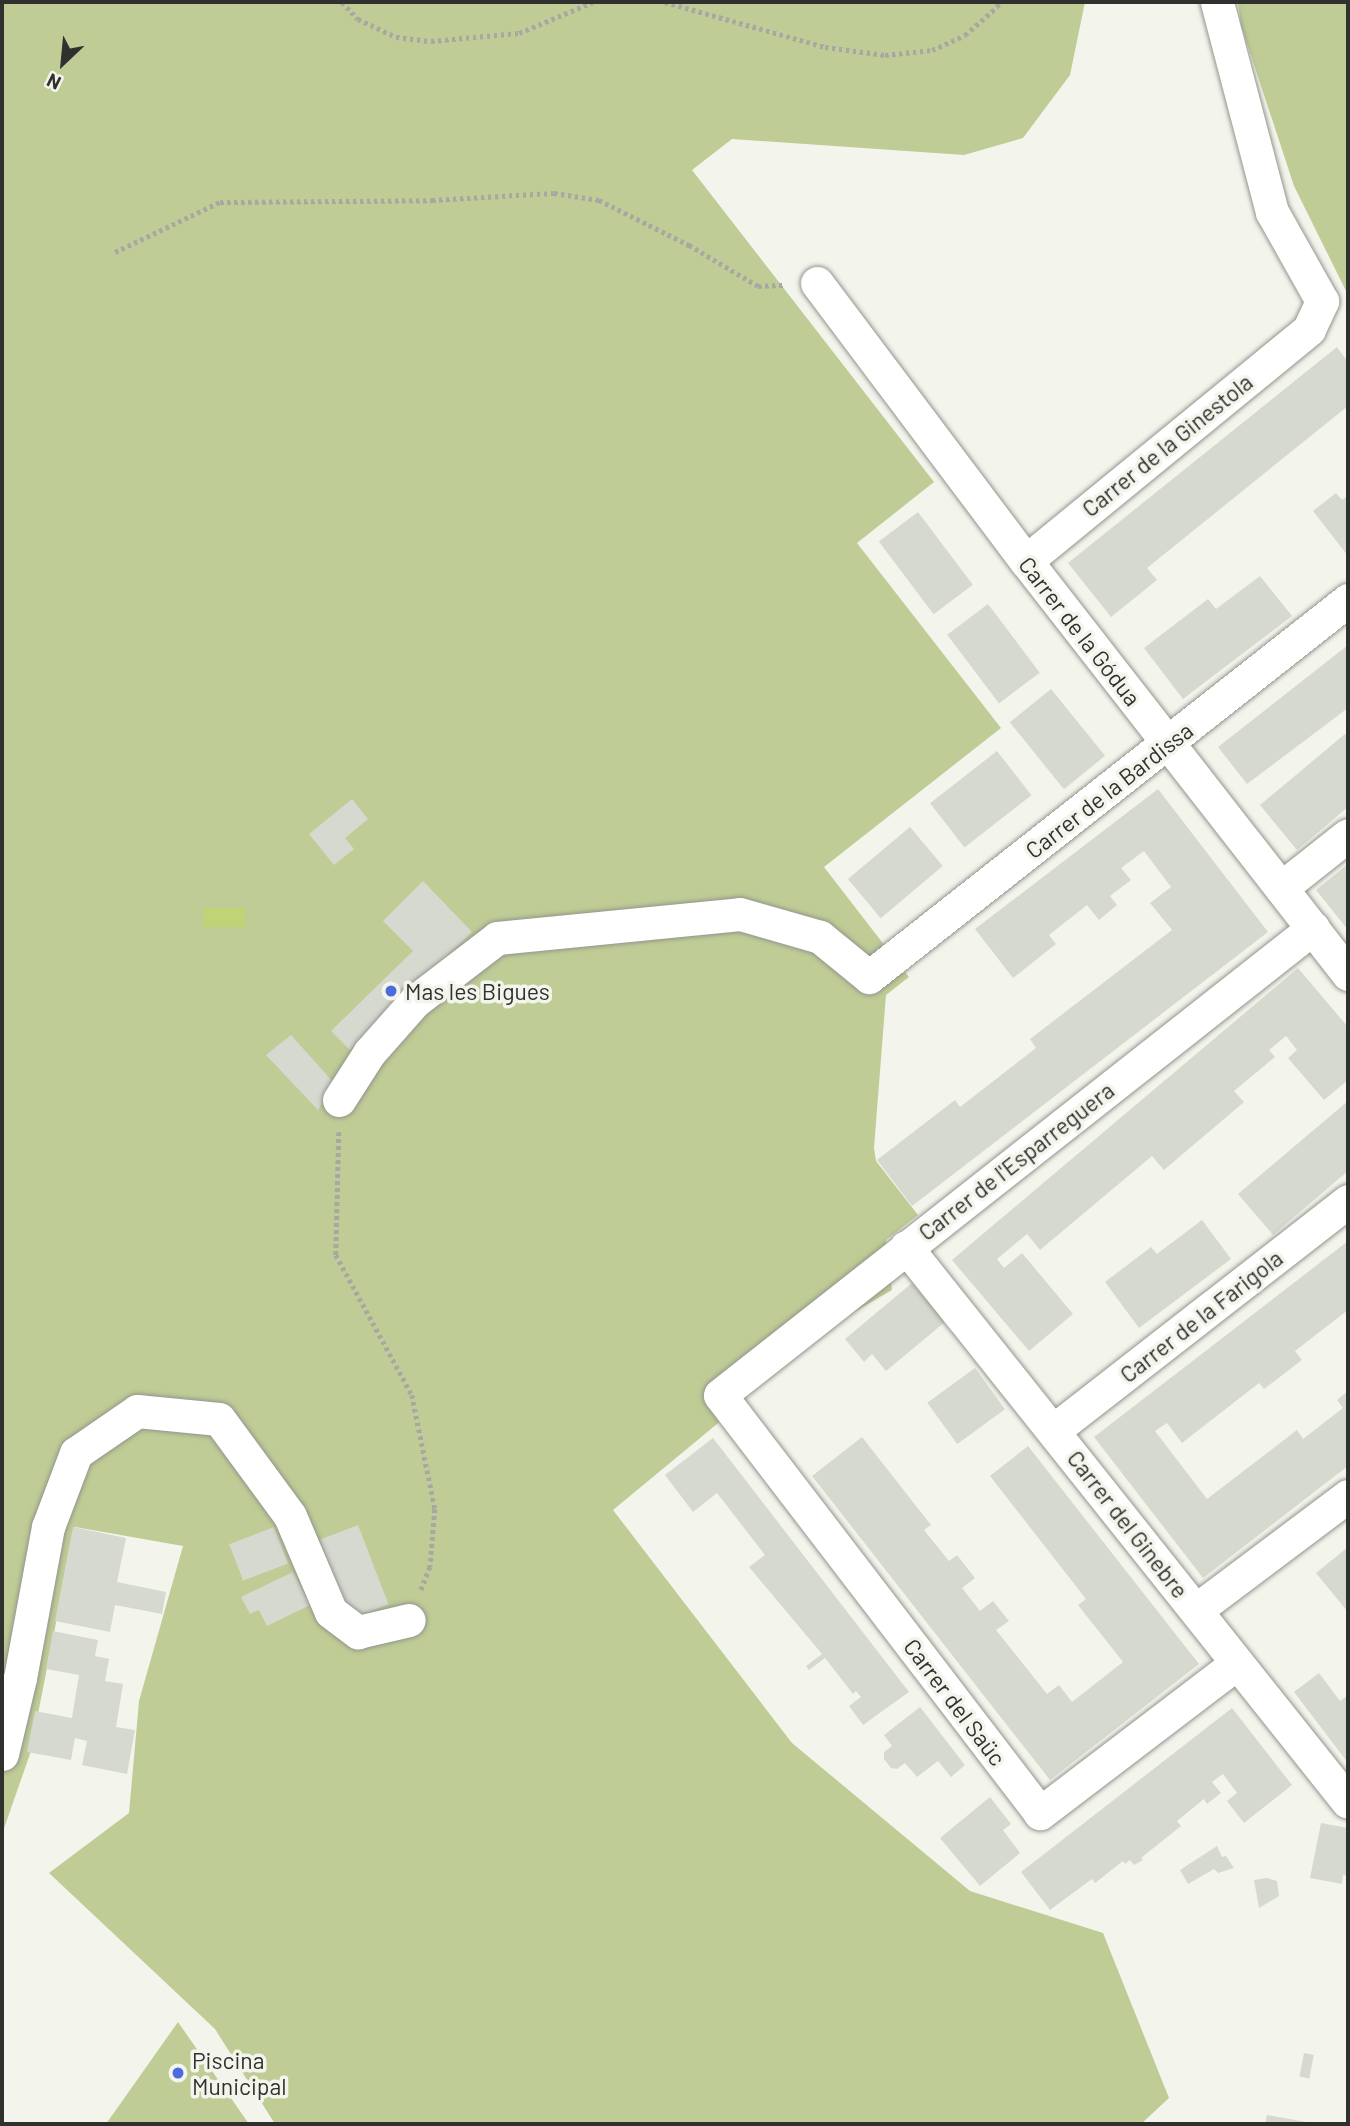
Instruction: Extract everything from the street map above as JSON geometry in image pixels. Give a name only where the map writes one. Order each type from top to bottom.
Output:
[{"type":"street","name":"Carrer de la Ginestola","points":[[1026,561],[1309,329],[1322,301],[1272,212],[1217,2]]},
{"type":"street","name":"Carrer de la Gódua","points":[[817,283],[1026,561],[1348,974]]},
{"type":"street","name":"Carrer de la Bardissa","points":[[340,1100],[369,1053],[415,1001],[497,938],[740,914],[820,937],[869,977],[1168,745],[1348,600]]},
{"type":"street","points":[[1281,888],[1348,835]]},
{"type":"street","name":"Carrer de l'Esparreguera","points":[[720,1395],[1313,928]]},
{"type":"street","name":"Carrer de la Farigola","points":[[1054,1430],[1348,1201]]},
{"type":"street","name":"Carrer del Ginebre","points":[[906,1247],[1348,1802]]},
{"type":"street","name":"Carrer del Saüc","points":[[720,1395],[1040,1813],[1237,1662]]},
{"type":"street","points":[[2,1754],[20,1678],[48,1527],[76,1452],[136,1411],[219,1419],[290,1516],[331,1612],[358,1632],[409,1620]]},
{"type":"street","points":[[1196,1611],[1348,1496]]},
{"type":"path","points":[[342,2],[358,19],[396,37],[431,41],[519,33],[593,2]]},
{"type":"path","points":[[665,2],[825,47],[885,55],[932,50],[965,35],[998,7],[999,2]]},
{"type":"path","points":[[115,252],[220,202],[432,200],[554,193],[598,200],[689,245],[758,286],[817,283]]},
{"type":"path","points":[[340,1100],[336,1255],[412,1395],[435,1509],[430,1567],[409,1620]]},
{"type":"shaded area","points":[[2,2],[1085,2],[1070,75],[1023,138],[964,155],[732,139],[692,170],[934,482],[857,543],[1001,728],[824,867],[909,977],[886,995],[874,1148],[876,1161],[918,1215],[886,1240],[892,1290],[794,1347],[717,1424],[613,1510],[792,1743],[970,1891],[1103,1933],[1169,2098],[1141,2124],[275,2124],[215,2029],[49,1873],[129,1813],[139,1701],[183,1546],[75,1527],[30,1754],[2,1834]]},
{"type":"shaded area","points":[[1238,2],[1348,2],[1348,295],[1294,186],[1241,25]]},
{"type":"shaded area","points":[[203,908],[245,908],[245,927],[203,927]]},
{"type":"shaded area","name":"Piscina Municipal","points":[[178,2022],[249,2124],[106,2124]]},
{"type":"building","points":[[1337,347],[1348,362],[1348,406],[1147,568],[1157,580],[1111,617],[1068,563]]},
{"type":"building","points":[[1336,493],[1342,500],[1348,495],[1348,556],[1313,511]]},
{"type":"building","points":[[918,512],[973,585],[934,614],[879,541]]},
{"type":"building","points":[[1260,576],[1292,616],[1183,699],[1144,648],[1208,599],[1216,609]]},
{"type":"building","points":[[988,604],[1040,673],[999,703],[947,635]]},
{"type":"building","points":[[1348,645],[1348,708],[1247,784],[1218,747]]},
{"type":"building","points":[[1051,689],[1105,756],[1064,789],[1010,722]]},
{"type":"building","points":[[1345,734],[1348,737],[1348,807],[1297,850],[1260,805]]},
{"type":"building","points":[[997,751],[1031,795],[964,847],[930,803]]},
{"type":"building","points":[[1158,789],[1268,932],[912,1206],[877,1160],[955,1100],[960,1107],[1036,1048],[1030,1039],[1172,930],[1150,903],[1171,887],[1144,851],[1121,868],[1131,880],[1110,896],[1117,905],[1099,920],[1087,905],[1049,935],[1056,944],[1013,978],[975,929]]},
{"type":"building","points":[[352,799],[368,819],[345,838],[354,849],[334,865],[309,834]]},
{"type":"building","points":[[910,827],[943,866],[881,918],[848,879]]},
{"type":"building","points":[[1348,864],[1348,930],[1316,890]]},
{"type":"building","name":"Mas les Bigues","points":[[423,881],[472,932],[350,1050],[331,1031],[413,951],[383,921]]},
{"type":"building","points":[[1298,968],[1348,1027],[1348,1080],[1324,1100],[1288,1058],[1297,1050],[1286,1036],[1269,1050],[1275,1057],[1234,1091],[1244,1102],[1164,1170],[1152,1156],[1040,1250],[1027,1234],[997,1259],[1004,1268],[1022,1253],[1073,1314],[1029,1351],[952,1260]]},
{"type":"building","points":[[291,1035],[333,1082],[318,1110],[266,1055]]},
{"type":"building","points":[[1348,1101],[1348,1171],[1273,1235],[1238,1194]]},
{"type":"building","points":[[1202,1220],[1231,1259],[1139,1328],[1105,1282],[1151,1247],[1157,1254]]},
{"type":"building","points":[[1348,1241],[1348,1310],[1295,1351],[1302,1360],[1264,1389],[1259,1383],[1182,1443],[1167,1423],[1155,1431],[1207,1499],[1297,1430],[1303,1439],[1343,1408],[1337,1400],[1348,1391],[1348,1466],[1203,1578],[1094,1437]]},
{"type":"building","points":[[912,1283],[945,1322],[886,1371],[872,1354],[864,1362],[845,1339]]},
{"type":"building","points":[[975,1368],[1005,1409],[957,1444],[927,1403]]},
{"type":"building","points":[[862,1437],[931,1525],[924,1530],[949,1561],[957,1555],[975,1578],[962,1588],[980,1611],[993,1601],[1009,1621],[996,1630],[1047,1694],[1059,1685],[1072,1702],[1123,1662],[1078,1605],[1086,1599],[990,1476],[1028,1446],[1199,1664],[1050,1780],[812,1476]]},
{"type":"building","points":[[713,1438],[909,1692],[863,1725],[849,1706],[861,1697],[856,1691],[853,1694],[825,1658],[809,1670],[806,1666],[822,1654],[749,1567],[765,1555],[717,1493],[693,1512],[665,1475]]},
{"type":"building","points":[[358,1525],[388,1604],[350,1619],[320,1540]]},
{"type":"building","points":[[73,1527],[126,1538],[117,1582],[166,1592],[162,1614],[115,1605],[110,1632],[55,1621]]},
{"type":"building","points":[[274,1527],[288,1563],[243,1581],[229,1544]]},
{"type":"building","points":[[1348,1547],[1348,1612],[1316,1573]]},
{"type":"building","points":[[293,1572],[310,1605],[267,1626],[259,1610],[250,1614],[241,1597]]},
{"type":"building","points":[[53,1631],[98,1640],[95,1656],[109,1659],[105,1681],[123,1684],[116,1727],[135,1730],[127,1774],[82,1765],[87,1741],[75,1738],[71,1760],[27,1752],[35,1711],[72,1718],[79,1675],[46,1669]]},
{"type":"building","points":[[1319,1673],[1340,1701],[1348,1695],[1348,1763],[1294,1692]]},
{"type":"building","points":[[920,1707],[965,1765],[951,1777],[938,1761],[917,1777],[905,1763],[897,1769],[891,1768],[884,1759],[884,1752],[892,1746],[884,1735]]},
{"type":"building","points":[[1232,1708],[1292,1785],[1244,1823],[1227,1801],[1237,1793],[1223,1774],[1212,1782],[1221,1793],[1207,1804],[1204,1799],[1177,1821],[1181,1826],[1141,1858],[1143,1860],[1134,1865],[1130,1860],[1125,1864],[1123,1861],[1095,1883],[1092,1879],[1050,1910],[1021,1872]]},
{"type":"building","points":[[990,1797],[1011,1824],[1003,1830],[1020,1853],[980,1886],[940,1838]]},
{"type":"building","points":[[1321,1823],[1348,1828],[1348,1876],[1343,1875],[1342,1884],[1310,1878]]},
{"type":"building","points":[[1217,1846],[1222,1857],[1226,1856],[1234,1868],[1218,1873],[1214,1869],[1188,1884],[1180,1870]]},
{"type":"building","points":[[1267,1878],[1277,1881],[1279,1896],[1259,1908],[1254,1880]]},
{"type":"building","points":[[1304,2053],[1314,2055],[1309,2078],[1299,2077]]},
{"type":"building","points":[[1267,2115],[1312,2123],[1312,2124],[1265,2124]]},
{"type":"place","name":"Mas les Bigues","points":[[391,991]]},
{"type":"place","name":"Piscina Municipal","points":[[178,2073]]}]
